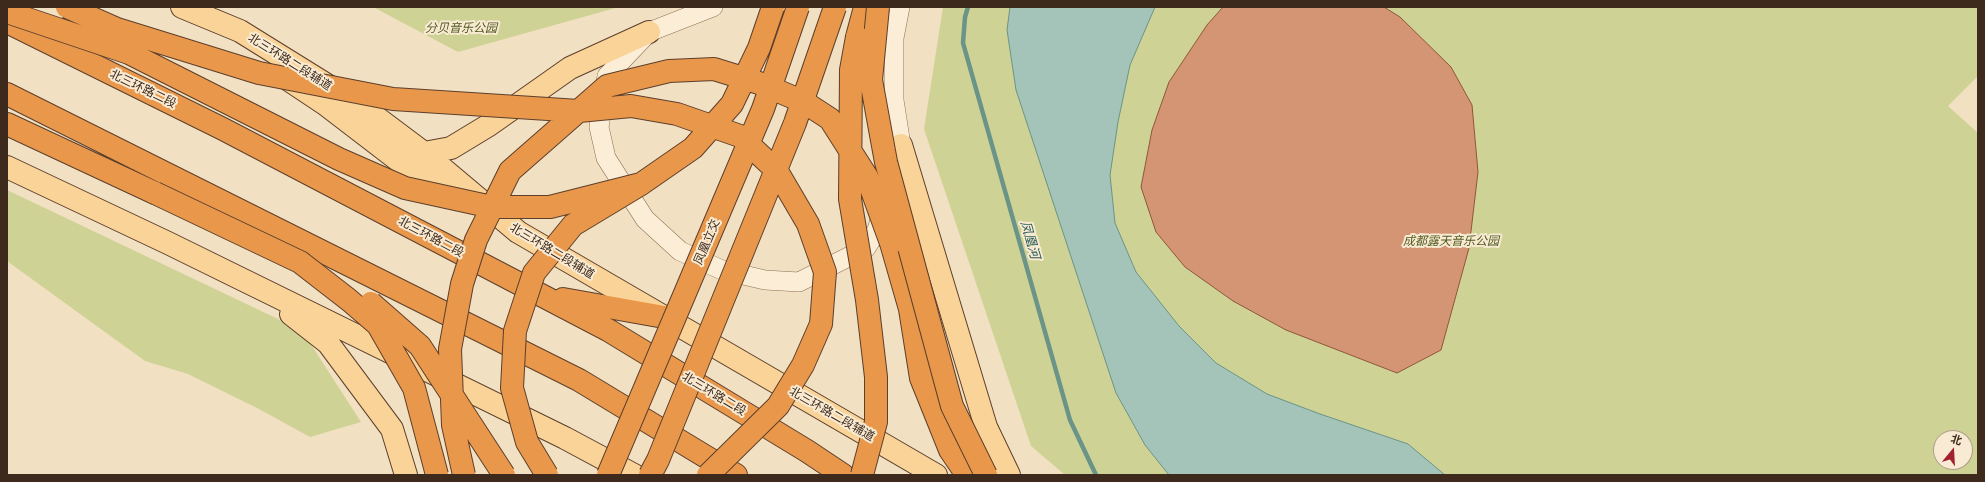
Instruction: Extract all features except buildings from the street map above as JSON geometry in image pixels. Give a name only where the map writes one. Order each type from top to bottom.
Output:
[{"type":"highway","points":[[67,7],[117,29],[259,73],[393,99],[579,111],[631,106],[677,114],[740,136],[777,171],[808,224],[825,272],[820,324],[803,365],[778,406],[744,437],[708,475]]},
{"type":"highway","points":[[547,475],[527,442],[512,388],[515,331],[534,273],[573,225],[641,184],[693,148],[732,104],[759,48],[773,7]]},
{"type":"highway","name":"凤凰立交","points":[[608,475],[762,109],[798,7]]},
{"type":"highway","points":[[650,475],[658,460],[795,123],[835,7]]},
{"type":"highway","points":[[862,475],[876,422],[876,377],[867,300],[850,199],[850,115],[851,70],[865,7]]},
{"type":"highway","points":[[878,7],[870,80],[886,162],[952,406],[986,475]]},
{"type":"highway","points":[[7,12],[129,54],[340,159],[404,188],[492,207],[550,206],[641,184]]},
{"type":"highway","name":"北三环路二段","points":[[7,22],[223,129],[608,330],[807,451],[843,475]]},
{"type":"highway","points":[[464,475],[454,424],[450,349],[462,284],[476,240],[510,171],[607,86],[669,71],[714,68],[759,83],[791,96],[804,102],[830,119],[867,176],[891,243],[910,309],[921,378],[950,450],[968,475]]},
{"type":"highway","points":[[7,94],[579,380],[736,475]]},
{"type":"highway","points":[[7,124],[352,287],[420,346],[504,475]]},
{"type":"highway","points":[[300,262],[349,300],[378,325],[414,388],[437,475]]},
{"type":"highway","points":[[541,295],[664,316]]},
{"type":"main road","points":[[169,7],[218,34],[325,104],[398,160],[518,232]]},
{"type":"main road","name":"北三环路二段辅道","points":[[182,7],[240,31],[364,108],[424,153],[518,232],[936,475]]},
{"type":"main road","points":[[424,153],[451,148],[489,125],[570,68],[649,32]]},
{"type":"main road","points":[[901,145],[986,427],[1009,475]]},
{"type":"main road","points":[[7,167],[258,287],[565,438],[634,475]]},
{"type":"main road","points":[[258,287],[328,343],[392,430],[406,475]]},
{"type":"street","points":[[713,7],[649,32],[607,76],[599,128],[606,158],[645,219],[680,251],[722,270],[765,280],[799,282],[866,248],[877,230],[901,145],[894,100],[894,38],[900,7]]},
{"type":"green space","name":"分贝音乐公园","points":[[373,7],[619,7],[458,52]]},
{"type":"green space","name":"成都露天音乐公园","points":[[943,7],[1978,7],[1978,76],[1948,106],[1978,133],[1978,475],[1065,475],[1031,446],[924,129]]},
{"type":"green space","points":[[7,190],[278,319],[310,343],[361,422],[310,437],[259,409],[188,374],[145,361],[7,261]]},
{"type":"water","points":[[1010,7],[1155,7],[1130,65],[1118,122],[1110,175],[1115,223],[1136,272],[1179,326],[1216,363],[1267,394],[1408,444],[1445,475],[1169,475],[1145,445],[1116,393],[1016,90],[1007,30]]},
{"type":"waterway","name":"凤凰河","points":[[968,7],[965,17],[963,43],[1070,420],[1096,475]]}]
